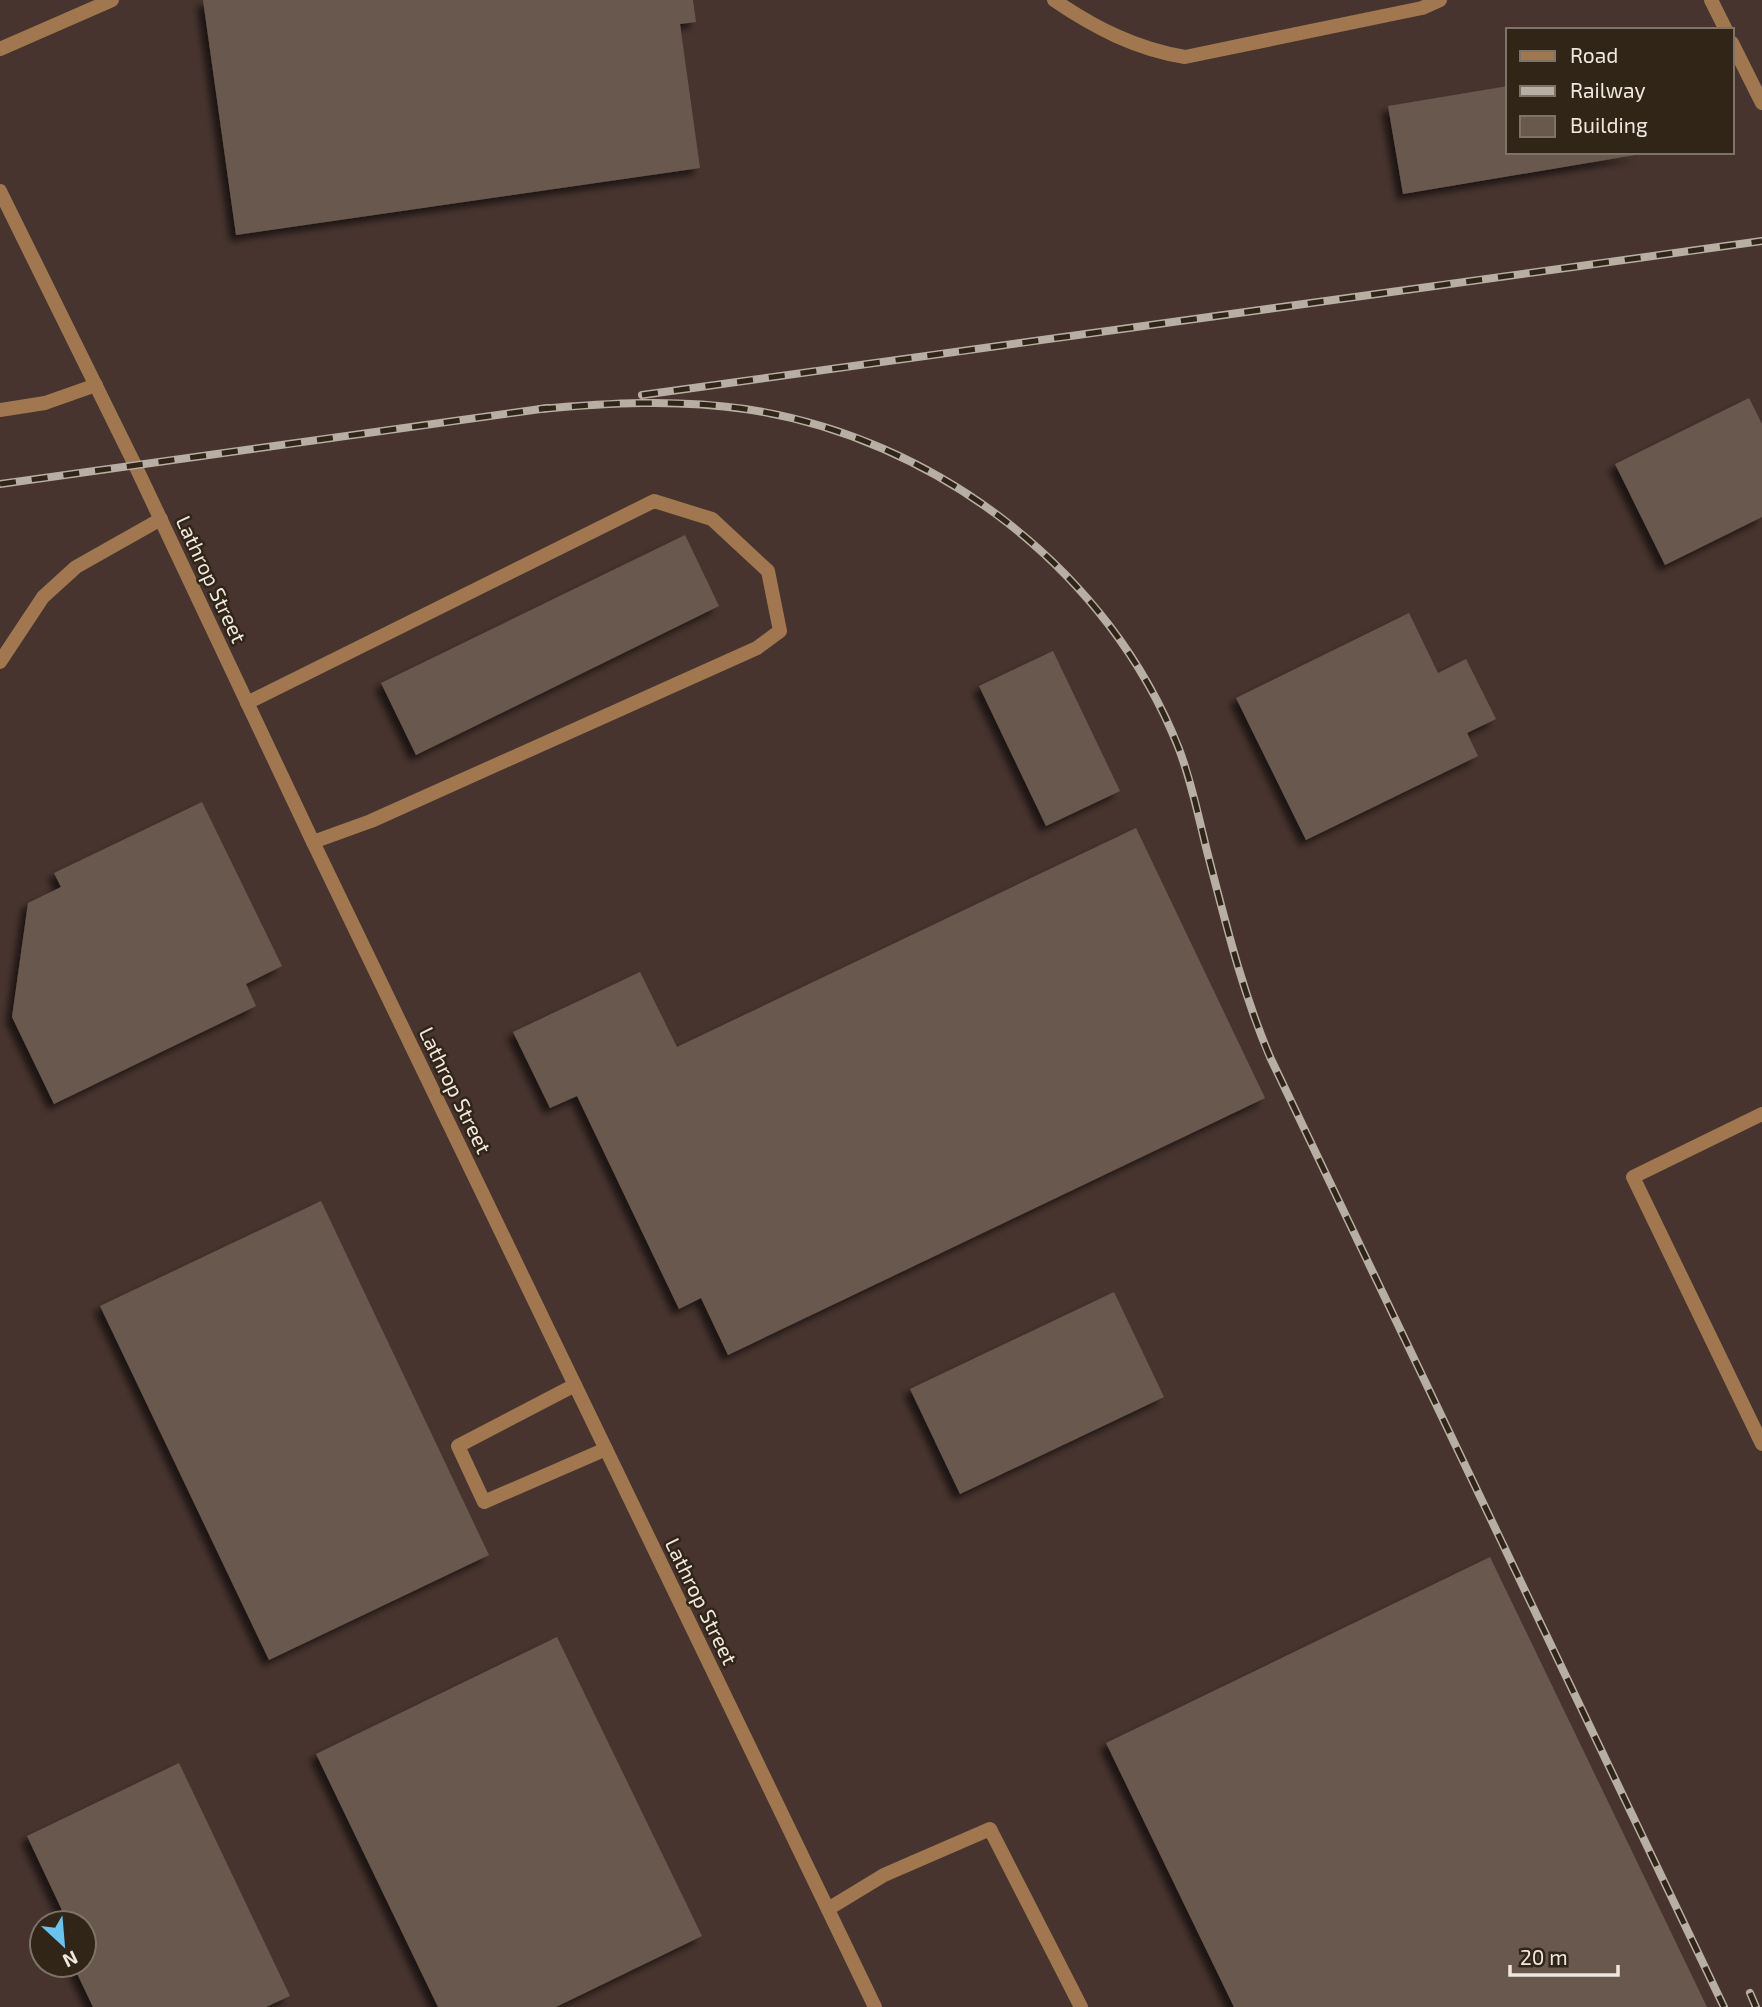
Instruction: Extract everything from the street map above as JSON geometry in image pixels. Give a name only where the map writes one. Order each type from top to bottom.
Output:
[{"type":"street","points":[[0,49],[112,0]]},
{"type":"street","points":[[1054,0],[1094,26],[1150,51],[1185,57],[1422,8],[1440,0]]},
{"type":"street","points":[[1711,0],[1725,28]]},
{"type":"street","points":[[1734,47],[1762,103]]},
{"type":"street","name":"Lathrop Street","points":[[0,191],[161,519],[313,842],[875,2007]]},
{"type":"street","points":[[0,410],[45,403],[96,386]]},
{"type":"street","points":[[247,703],[654,501],[712,519],[768,571],[780,632],[757,648],[371,821],[313,842]]},
{"type":"street","points":[[0,662],[43,597],[76,568],[161,519]]},
{"type":"street","points":[[1762,1114],[1633,1177],[1762,1444]]},
{"type":"street","points":[[575,1385],[458,1446],[484,1502],[606,1450]]},
{"type":"street","points":[[828,1909],[884,1875],[989,1829],[1081,2007]]},
{"type":"shaded area","points":[[0,0],[1762,0],[1762,2007],[0,2007]]},
{"type":"building","points":[[203,0],[693,0],[696,22],[680,24],[700,168],[236,235]]},
{"type":"building","points":[[1506,86],[1506,154],[1641,154],[1403,194],[1388,106]]},
{"type":"building","points":[[1749,398],[1762,424],[1762,517],[1665,565],[1615,464]]},
{"type":"building","points":[[685,535],[719,606],[416,755],[381,683]]},
{"type":"building","points":[[1409,613],[1438,673],[1466,659],[1496,719],[1467,733],[1478,756],[1306,840],[1236,698]]},
{"type":"building","points":[[1053,651],[1120,791],[1046,826],[979,686]]},
{"type":"building","points":[[202,802],[282,966],[246,984],[256,1006],[54,1104],[12,1017],[28,903],[61,887],[54,873]]},
{"type":"building","points":[[1136,828],[1265,1098],[728,1355],[701,1298],[679,1309],[577,1096],[550,1108],[513,1032],[640,972],[677,1047]]},
{"type":"building","points":[[321,1201],[489,1555],[269,1660],[100,1306]]},
{"type":"building","points":[[1114,1292],[1164,1397],[960,1494],[910,1389]]},
{"type":"building","points":[[1490,1557],[1707,2007],[1234,2007],[1106,1743]]},
{"type":"building","points":[[557,1637],[702,1936],[556,2007],[438,2007],[316,1754]]},
{"type":"building","points":[[179,1763],[290,1996],[266,2007],[93,2007],[80,1979],[98,1979],[98,1909],[61,1909],[27,1836]]},
{"type":"railway","points":[[642,395],[1762,241]]},
{"type":"railway","points":[[540,409],[642,403],[745,409],[815,424],[883,449],[947,482],[1007,522],[1061,570],[1108,624],[1148,684],[1179,749],[1192,788],[1235,957],[1270,1057],[1724,2007]]},
{"type":"railway","points":[[0,484],[548,408]]},
{"type":"railway","points":[[1750,1993],[1756,2007]]}]
